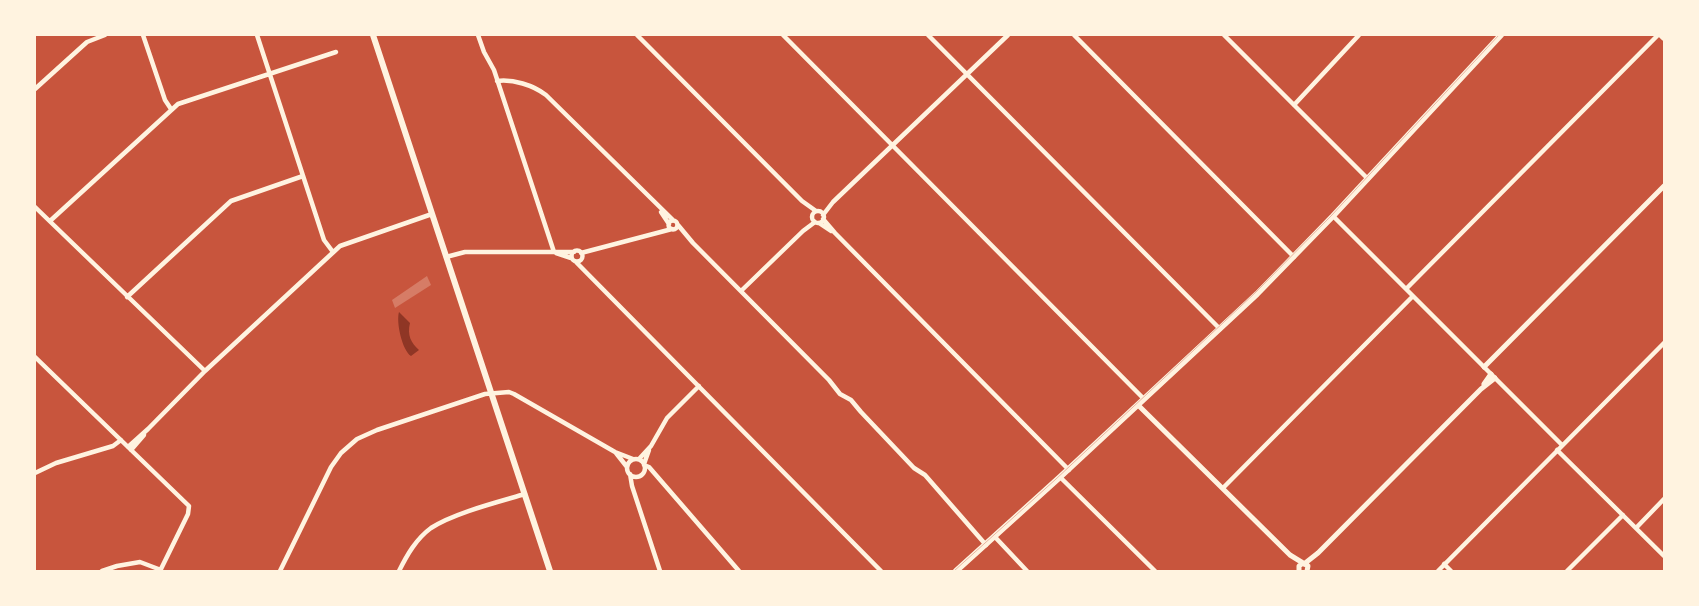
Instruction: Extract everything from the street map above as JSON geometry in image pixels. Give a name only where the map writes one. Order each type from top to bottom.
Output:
[{"type":"main road","points":[[372,35],[550,571]]},
{"type":"main road","points":[[956,571],[1069,470],[1294,257],[1501,35]]},
{"type":"main road","points":[[1659,35],[1664,38]]},
{"type":"street","points":[[35,89],[87,42],[105,35]]},
{"type":"street","points":[[143,35],[165,100],[171,109]]},
{"type":"street","points":[[256,35],[324,240],[333,252]]},
{"type":"street","points":[[478,35],[497,81],[554,252],[574,260],[881,571]]},
{"type":"street","points":[[638,35],[815,214],[823,217],[835,234],[1069,470]]},
{"type":"street","points":[[783,35],[1144,399]]},
{"type":"street","points":[[928,35],[1220,329]]},
{"type":"street","points":[[740,291],[802,231],[815,214],[833,202],[1008,35]]},
{"type":"street","points":[[1074,35],[1294,257]]},
{"type":"street","points":[[1224,35],[1368,179]]},
{"type":"street","points":[[1294,105],[1359,35]]},
{"type":"street","points":[[1406,289],[1659,35]]},
{"type":"street","points":[[50,222],[171,109],[182,103],[336,52]]},
{"type":"street","points":[[497,81],[516,82],[537,89],[546,95],[659,208],[672,225],[693,243],[829,380],[840,394],[851,400],[916,470],[925,475],[986,545]]},
{"type":"street","points":[[127,297],[231,201],[303,176]]},
{"type":"street","points":[[1484,367],[1664,186]]},
{"type":"street","points":[[802,231],[823,217],[833,202]]},
{"type":"street","points":[[35,207],[205,371]]},
{"type":"street","points":[[130,449],[205,371],[333,252],[347,242],[432,214]]},
{"type":"street","points":[[815,214],[817,222],[835,234]]},
{"type":"street","points":[[1333,216],[1562,445]]},
{"type":"street","points":[[574,260],[597,250],[654,233],[672,225]]},
{"type":"street","points":[[446,257],[465,252],[577,251],[582,257],[587,273]]},
{"type":"street","points":[[574,252],[574,260]]},
{"type":"street","points":[[1223,488],[1413,296]]},
{"type":"street","points":[[1438,571],[1664,343]]},
{"type":"street","points":[[35,357],[185,501],[189,508],[161,571],[140,562],[102,571]]},
{"type":"street","points":[[1290,555],[1298,570],[1307,568],[1318,553],[1493,376]]},
{"type":"street","points":[[640,459],[667,418],[699,386]]},
{"type":"street","points":[[280,571],[331,467],[349,445],[357,439],[377,430],[482,395],[509,392],[514,394],[615,452],[633,459],[640,459]]},
{"type":"street","points":[[1138,405],[1290,555],[1307,568]]},
{"type":"street","points":[[35,473],[56,463],[113,446],[121,440]]},
{"type":"street","points":[[630,474],[641,475],[644,471],[644,464],[650,446]]},
{"type":"street","points":[[1557,450],[1664,556]]},
{"type":"street","points":[[615,452],[630,474],[635,496],[660,571]]},
{"type":"street","points":[[627,467],[633,459]]},
{"type":"street","points":[[640,459],[739,571]]},
{"type":"street","points":[[644,471],[656,477]]},
{"type":"street","points":[[635,496],[636,476]]},
{"type":"street","points":[[1060,477],[1155,571]]},
{"type":"street","points":[[399,571],[415,544],[430,529],[448,519],[525,494]]},
{"type":"street","points":[[1636,528],[1664,499]]},
{"type":"street","points":[[1567,571],[1622,515]]},
{"type":"street","points":[[994,537],[1028,571]]},
{"type":"street","points":[[1444,564],[1451,571]]},
{"type":"shaded area","points":[[399,312],[410,323],[410,338],[419,350],[411,356],[400,336]]},
{"type":"building","points":[[427,276],[431,285],[395,308],[392,300]]},
{"type":"tram line","points":[[954,571],[1056,479],[1256,292],[1331,216],[1499,35]]}]
